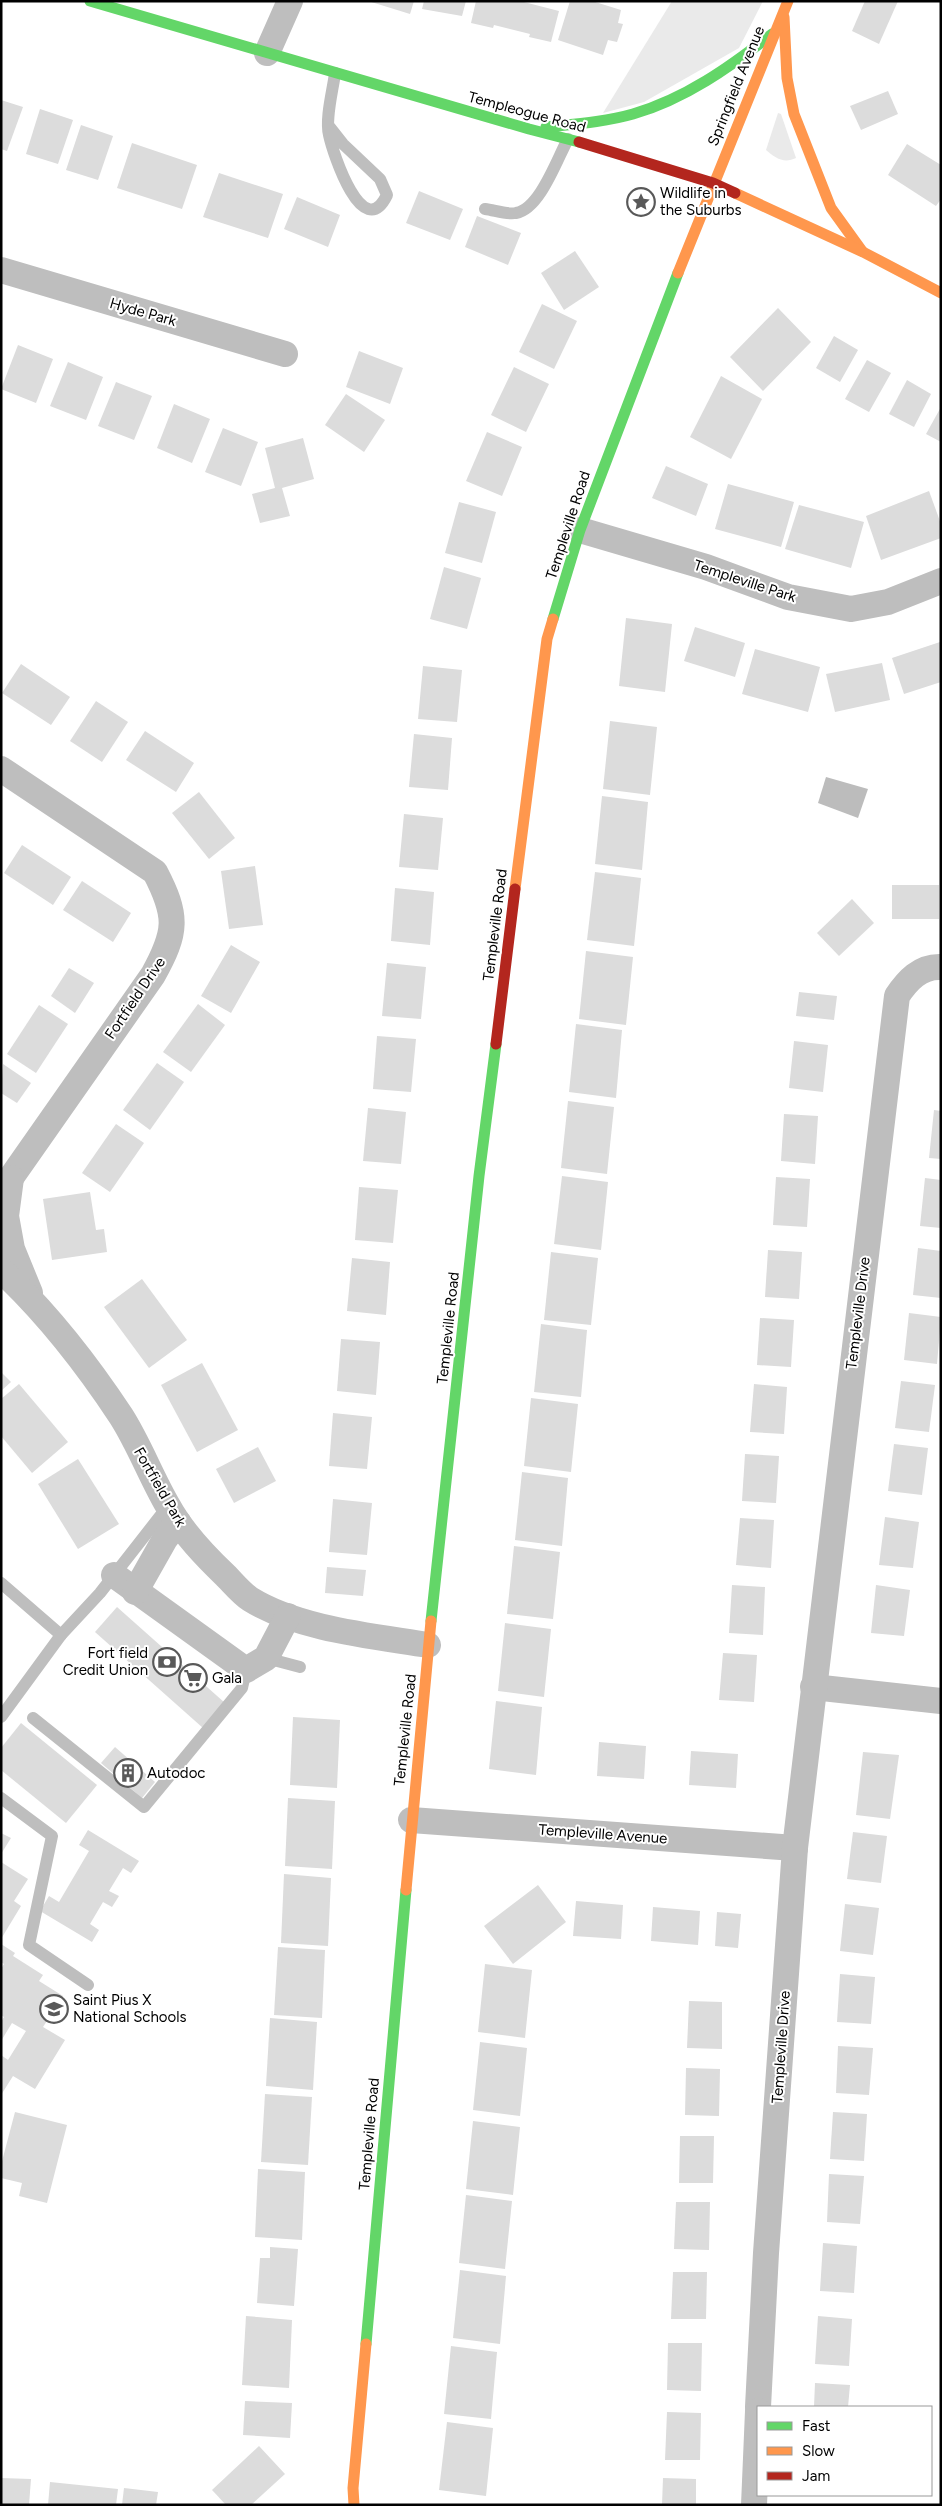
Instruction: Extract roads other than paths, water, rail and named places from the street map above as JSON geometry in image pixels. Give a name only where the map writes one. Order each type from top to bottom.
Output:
[{"type":"main road","name":"Templeogue Road","points":[[90,1],[529,129],[622,153],[713,183],[863,252],[941,293]]},
{"type":"main road","name":"Springfield Avenue","points":[[713,183],[786,6]]},
{"type":"main road","points":[[786,6],[787,78],[794,114],[831,208],[863,252]]},
{"type":"main road","points":[[529,129],[617,118],[644,111],[666,102],[726,68],[774,34]]},
{"type":"main road","name":"Templeville Road","points":[[354,2505],[355,2469],[428,1645],[479,1176],[536,714],[547,640],[580,530],[713,183]]},
{"type":"street","points":[[267,53],[290,1]]},
{"type":"street","name":"Hyde Park","points":[[1,270],[286,354]]},
{"type":"street","name":"Templeville Park","points":[[580,530],[706,567],[788,597],[851,608],[888,602],[941,581]]},
{"type":"street","name":"Fortfield Drive","points":[[1,769],[156,872],[169,899],[173,920],[166,950],[153,975],[6,1185]]},
{"type":"street","name":"Templeville Drive","points":[[758,2406],[766,2253],[795,1848],[897,996],[908,978],[934,967],[941,967]]},
{"type":"street","points":[[6,1185],[6,1216],[12,1249],[32,1299]]},
{"type":"street","name":"Fortfield Park","points":[[1,1270],[32,1299],[84,1362],[122,1417],[172,1514],[210,1560],[250,1598],[288,1616],[363,1634],[428,1645]]},
{"type":"street","points":[[135,1592],[165,1539],[172,1514]]},
{"type":"street","points":[[114,1575],[135,1592],[256,1664],[288,1616]]},
{"type":"street","points":[[813,1687],[941,1701]]},
{"type":"street","name":"Templeville Avenue","points":[[411,1820],[795,1848]]},
{"type":"street","points":[[754,2505],[757,2435]]},
{"type":"lane","points":[[328,124],[343,144],[380,179],[386,195],[382,205],[374,209],[365,208],[353,199],[333,148],[328,124],[335,73]]},
{"type":"lane","points":[[485,209],[516,213],[529,207],[540,194],[568,139]]},
{"type":"lane","points":[[1,1717],[61,1635],[114,1575],[172,1514]]},
{"type":"lane","points":[[1,1583],[61,1635]]},
{"type":"lane","points":[[33,1718],[144,1807],[242,1688],[256,1664],[300,1667]]},
{"type":"lane","points":[[1,1798],[52,1836],[29,1945],[88,1985]]},
{"type":"place","name":"Wildlife in the Suburbs","points":[[641,202]]},
{"type":"place","name":"Fort field Credit Union","points":[[167,1662]]},
{"type":"place","name":"Gala","points":[[193,1678]]},
{"type":"place","name":"Autodoc","points":[[128,1773]]},
{"type":"place","name":"Saint Pius X National Schools","points":[[54,2009]]}]
